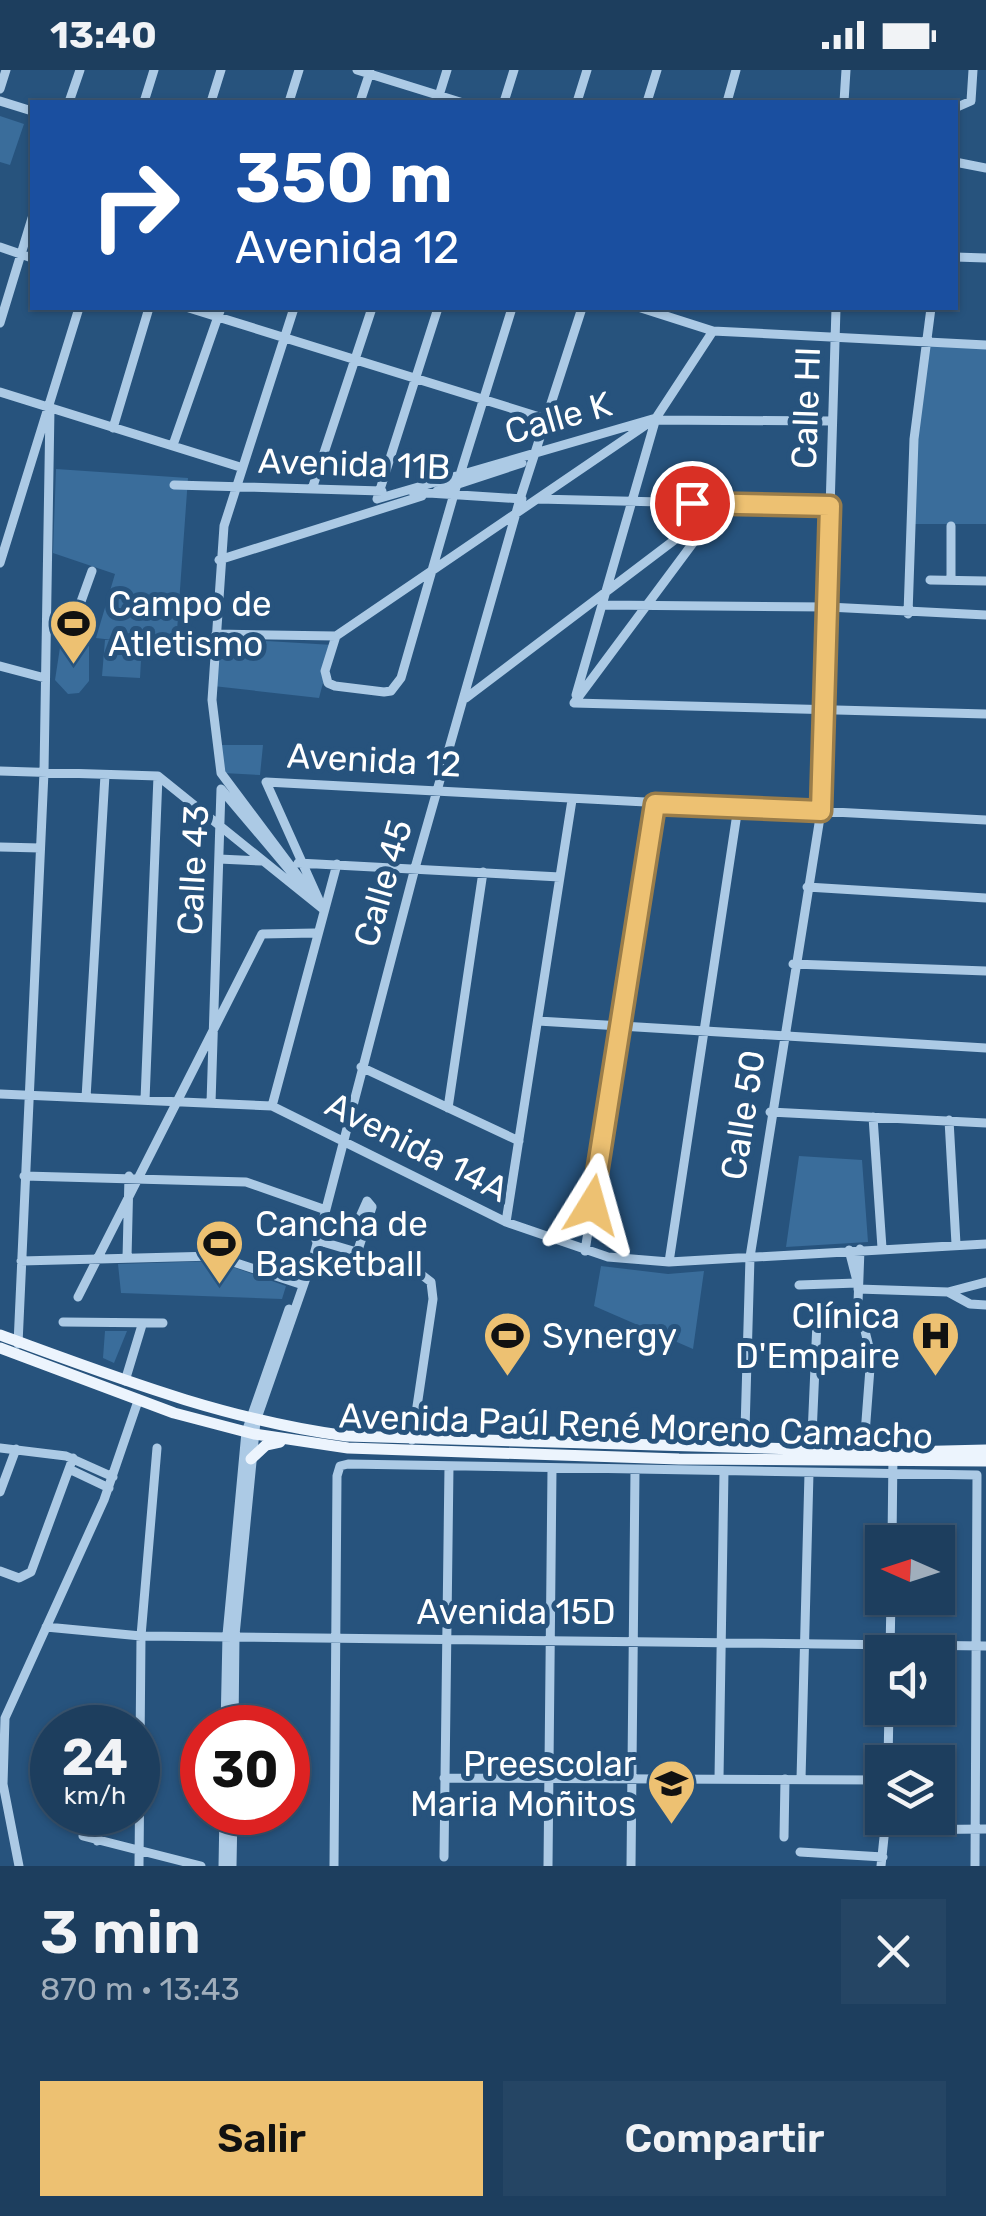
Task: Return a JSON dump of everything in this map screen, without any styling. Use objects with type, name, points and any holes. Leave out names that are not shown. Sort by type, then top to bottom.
[{"type":"main road","name":"Avenida Paúl René Moreno Camacho","points":[[0,1336],[16,1348],[138,1401],[251,1427],[412,1440],[893,1463],[986,1450]]},
{"type":"main road","name":"Avenida Paúl René Moreno Camacho","points":[[0,1348],[16,1348],[125,1381],[290,1441],[401,1453],[893,1463],[986,1461]]},
{"type":"main road","points":[[251,1458],[266,1444],[290,1441]]},
{"type":"street","points":[[0,89],[6,70]]},
{"type":"street","points":[[69,100],[80,70]]},
{"type":"street","points":[[145,100],[154,70]]},
{"type":"street","points":[[213,100],[222,70]]},
{"type":"street","points":[[290,100],[299,70]]},
{"type":"street","points":[[357,70],[438,99],[447,70]]},
{"type":"street","points":[[505,100],[514,70]]},
{"type":"street","points":[[577,100],[587,70]]},
{"type":"street","points":[[648,100],[657,70]]},
{"type":"street","points":[[728,100],[736,70]]},
{"type":"street","points":[[844,100],[846,70]]},
{"type":"street","points":[[958,107],[972,100],[973,70]]},
{"type":"street","points":[[361,100],[370,72]]},
{"type":"street","points":[[0,102],[30,110]]},
{"type":"street","points":[[958,163],[986,168]]},
{"type":"street","points":[[0,323],[30,225]]},
{"type":"street","points":[[0,247],[30,257]]},
{"type":"street","points":[[958,257],[986,258]]},
{"type":"street","points":[[0,563],[4,534],[50,408],[78,310]]},
{"type":"street","points":[[113,428],[148,310]]},
{"type":"street","name":"Calle 43","points":[[293,310],[240,467],[220,560],[212,700],[220,773],[323,909]]},
{"type":"street","points":[[312,489],[371,310]]},
{"type":"street","points":[[379,490],[437,310]]},
{"type":"street","points":[[216,634],[336,636],[325,671],[328,683],[384,692],[397,686],[511,310]]},
{"type":"street","name":"Calle 45","points":[[227,1705],[251,1427],[315,1242],[520,499],[581,310]]},
{"type":"street","points":[[647,310],[713,331],[836,341],[986,345]]},
{"type":"street","name":"Calle HI","points":[[821,811],[836,310]]},
{"type":"street","points":[[908,614],[914,439],[931,310]]},
{"type":"street","points":[[172,445],[219,312],[284,337],[546,420]]},
{"type":"street","points":[[574,703],[656,418],[713,331]]},
{"type":"street","name":"Avenida 11B","points":[[0,392],[240,467]]},
{"type":"street","points":[[16,1348],[44,772],[50,408]]},
{"type":"street","points":[[220,560],[656,418],[832,421]]},
{"type":"street","name":"Calle K","points":[[379,490],[377,499],[656,418]]},
{"type":"street","name":"Calle K","points":[[336,636],[656,418]]},
{"type":"street","name":"Avenida 11B","points":[[174,485],[830,506]]},
{"type":"street","points":[[463,700],[722,504]]},
{"type":"street","points":[[574,703],[722,504]]},
{"type":"street","points":[[950,580],[951,526]]},
{"type":"street","points":[[47,624],[74,621],[92,571]]},
{"type":"street","points":[[930,580],[986,581]]},
{"type":"street","points":[[602,605],[828,607],[986,616]]},
{"type":"street","points":[[0,666],[46,678]]},
{"type":"street","points":[[574,703],[986,714]]},
{"type":"street","points":[[0,771],[158,776],[323,909]]},
{"type":"street","points":[[86,1098],[105,775]]},
{"type":"street","points":[[145,1100],[158,776]]},
{"type":"street","name":"Avenida 12","points":[[323,909],[266,782],[986,820]]},
{"type":"street","name":"Calle 43","points":[[211,1103],[222,789],[323,909]]},
{"type":"street","points":[[506,1222],[572,800]]},
{"type":"street","points":[[584,1252],[655,804]]},
{"type":"street","points":[[669,1262],[738,808]]},
{"type":"street","name":"Calle 50","points":[[745,1430],[750,1257],[793,964],[821,811]]},
{"type":"street","points":[[0,847],[40,848]]},
{"type":"street","points":[[219,859],[560,877]]},
{"type":"street","points":[[272,1106],[315,933],[337,864]]},
{"type":"street","points":[[448,1108],[484,872]]},
{"type":"street","points":[[807,887],[986,898]]},
{"type":"street","points":[[78,1297],[262,934],[315,933]]},
{"type":"street","points":[[793,964],[986,971]]},
{"type":"street","points":[[538,1021],[986,1048]]},
{"type":"street","points":[[361,1067],[518,1141]]},
{"type":"street","name":"Avenida 14A","points":[[0,1094],[272,1106],[506,1222],[584,1252],[669,1262],[986,1244]]},
{"type":"street","points":[[770,1112],[986,1123]]},
{"type":"street","points":[[873,1117],[882,1248]]},
{"type":"street","points":[[949,1120],[956,1244]]},
{"type":"street","points":[[24,1176],[246,1182],[323,1209]]},
{"type":"street","points":[[126,1258],[129,1176]]},
{"type":"street","points":[[357,1253],[362,1234]]},
{"type":"street","points":[[315,1242],[421,1272],[433,1288],[412,1440]]},
{"type":"street","points":[[860,1249],[860,1318],[871,1354],[865,1434]]},
{"type":"street","points":[[848,1250],[858,1284]]},
{"type":"street","points":[[21,1261],[215,1256],[301,1284]]},
{"type":"street","points":[[798,1285],[858,1284],[948,1292],[986,1282]]},
{"type":"street","points":[[948,1292],[966,1302],[986,1305]]},
{"type":"street","points":[[812,1435],[818,1322],[860,1318]]},
{"type":"street","points":[[63,1322],[164,1323]]},
{"type":"street","points":[[125,1381],[142,1324]]},
{"type":"street","points":[[19,1866],[3,1784],[3,1717],[111,1482],[138,1401]]},
{"type":"street","name":"Calle 45","points":[[233,1705],[231,1635],[251,1427]]},
{"type":"street","points":[[0,1448],[73,1458],[111,1482]]},
{"type":"street","points":[[139,1866],[141,1636],[157,1448]]},
{"type":"street","points":[[0,1492],[16,1449]]},
{"type":"street","points":[[0,1571],[19,1578],[31,1572],[73,1458]]},
{"type":"street","points":[[892,1525],[893,1463]]},
{"type":"street","points":[[334,1866],[340,1466],[810,1472],[893,1463],[979,1477],[981,1829],[975,1866]]},
{"type":"street","points":[[444,1857],[450,1466]]},
{"type":"street","points":[[69,1469],[111,1482]]},
{"type":"street","points":[[548,1866],[552,1470]]},
{"type":"street","points":[[631,1866],[636,1470]]},
{"type":"street","points":[[718,1778],[724,1471]]},
{"type":"street","points":[[801,1779],[810,1472]]},
{"type":"street","name":"Avenida 15D","points":[[46,1627],[141,1636],[720,1642],[865,1648]]},
{"type":"street","name":"Avenida 15D","points":[[955,1647],[981,1646]]},
{"type":"street","points":[[444,1778],[865,1780]]},
{"type":"street","points":[[784,1837],[785,1779]]},
{"type":"street","points":[[955,1829],[981,1829]]},
{"type":"street","points":[[96,1842],[97,1835]]},
{"type":"street","points":[[224,1835],[224,1866]]},
{"type":"street","points":[[232,1866],[233,1835]]},
{"type":"street","points":[[800,1852],[882,1862],[885,1835]]},
{"type":"street","points":[[82,1836],[201,1866]]},
{"type":"shaded area","points":[[0,116],[24,124],[10,165],[0,162]]},
{"type":"shaded area","points":[[928,345],[986,347],[986,524],[913,524],[916,439]]},
{"type":"shaded area","points":[[56,469],[188,478],[176,645],[142,642],[140,678],[102,676],[105,640],[113,640],[96,638],[115,574],[53,553]]},
{"type":"shaded area","name":"Campo de Atletismo","points":[[74,638],[89,646],[89,681],[79,693],[68,694],[55,680],[61,641]]},
{"type":"shaded area","points":[[216,638],[333,645],[319,698],[213,686]]},
{"type":"shaded area","points":[[220,745],[263,745],[260,775],[223,773]]},
{"type":"shaded area","points":[[799,1156],[862,1160],[868,1242],[786,1247]]},
{"type":"shaded area","points":[[216,1261],[286,1286],[282,1299],[121,1293],[118,1264]]},
{"type":"shaded area","points":[[601,1266],[668,1274],[704,1271],[693,1349],[594,1306]]},
{"type":"shaded area","points":[[105,1331],[127,1331],[114,1363],[103,1358]]},
{"type":"place","name":"Campo de Atletismo","points":[[73,666]]},
{"type":"place","name":"Cancha de Basketball","points":[[220,1286]]},
{"type":"place","name":"Synergy","points":[[507,1378]]},
{"type":"place","name":"Clínica D'Empaire","points":[[935,1378]]},
{"type":"place","name":"Preescolar Maria Moñitos","points":[[671,1826]]},
{"type":"route","points":[[592,1205],[655,804],[821,811],[830,506],[692,503]]}]
